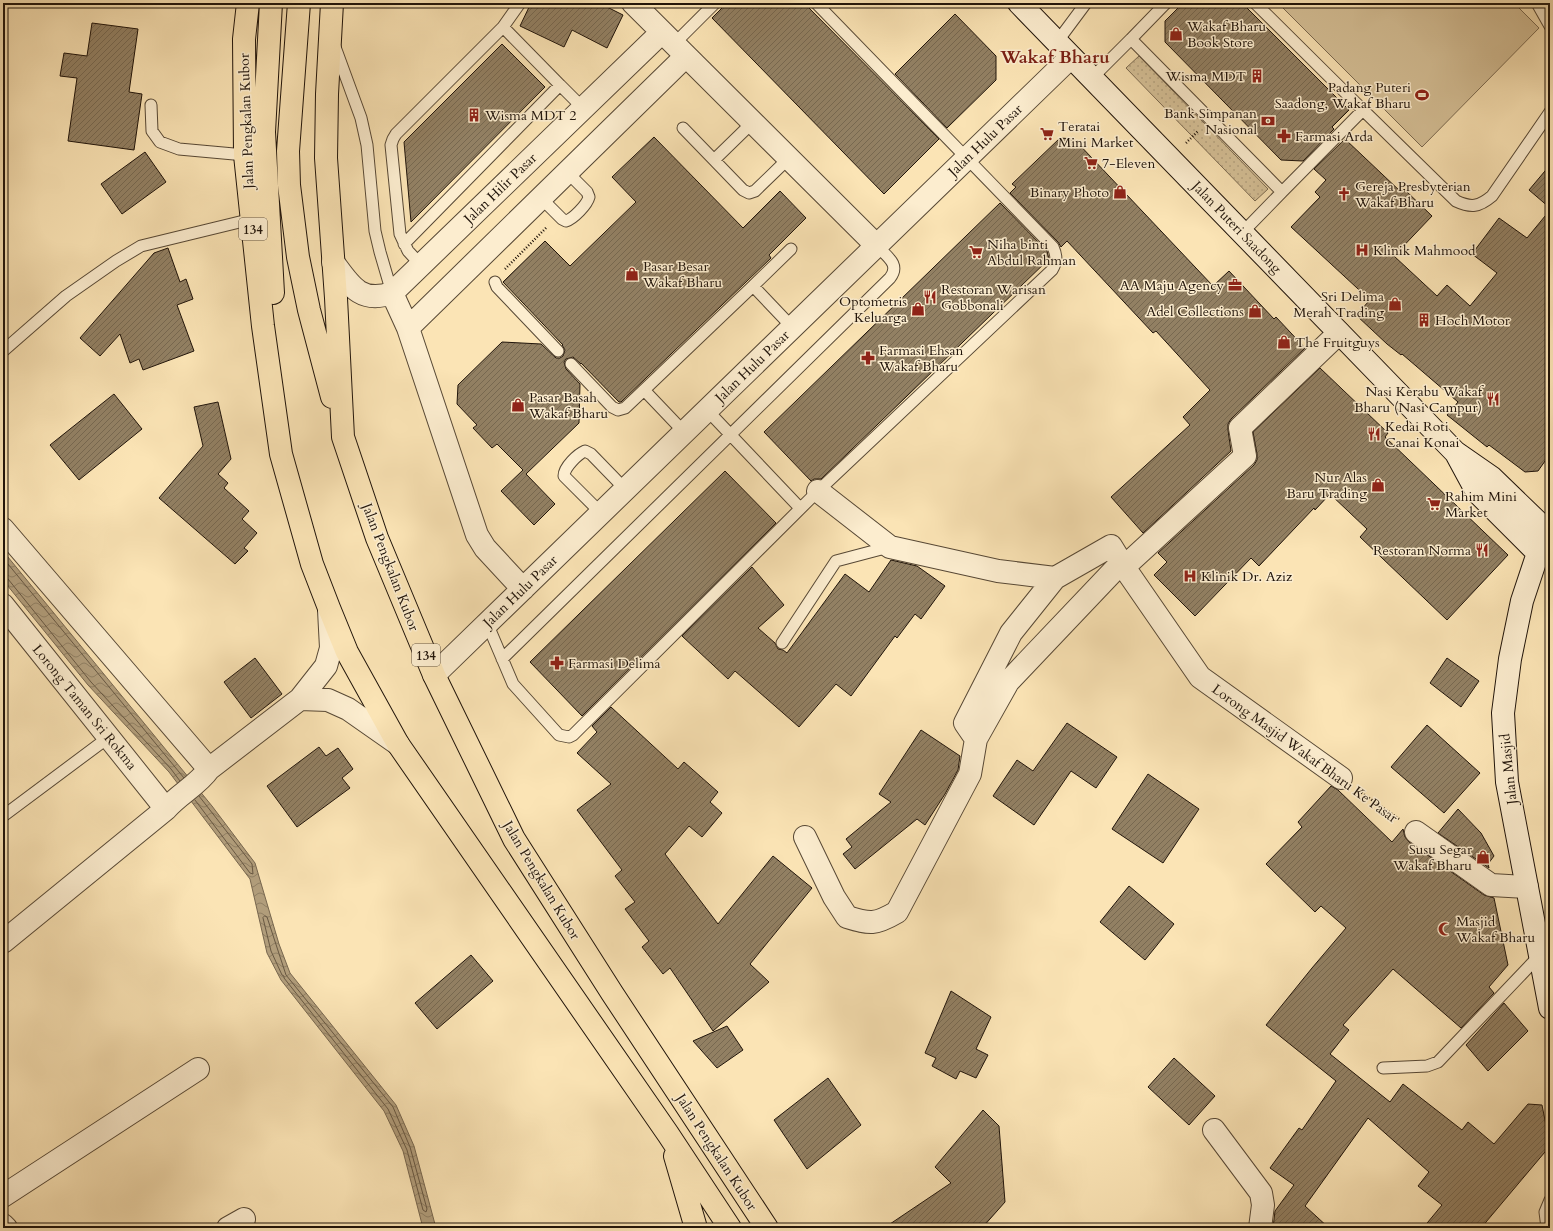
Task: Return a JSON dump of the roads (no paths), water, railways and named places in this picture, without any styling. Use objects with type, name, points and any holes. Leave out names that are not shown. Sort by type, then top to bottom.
[{"type":"main road","points":[[237,3],[244,39]]},
{"type":"main road","name":"Jalan Pengkalan Kubor","points":[[248,3],[244,39],[245,155],[262,326],[281,454],[312,564],[328,608],[347,652],[398,744],[668,1134],[730,1228]]},
{"type":"main road","name":"Jalan Pengkalan Kubor","points":[[271,3],[264,132],[281,454]]},
{"type":"main road","name":"Jalan Pengkalan Kubor","points":[[299,3],[288,151],[292,219],[309,310],[343,436],[377,538],[434,675],[514,839],[612,993],[767,1228]]},
{"type":"main road","name":"Jalan Pengkalan Kubor","points":[[332,3],[327,94],[326,158],[336,298],[343,436]]},
{"type":"main road","points":[[668,1134],[696,1228]]},
{"type":"street","points":[[632,3],[876,245]]},
{"type":"street","name":"Jalan Puteri Saadong","points":[[1019,3],[1455,452],[1491,477],[1549,531]]},
{"type":"street","points":[[408,328],[567,172],[674,44]]},
{"type":"street","name":"Jalan Hilir Pasar","points":[[333,262],[352,288],[361,294],[372,297],[383,296],[392,292],[583,108],[674,44]]},
{"type":"street","name":"Jalan Hulu Pasar","points":[[434,675],[966,158],[1064,49]]},
{"type":"street","points":[[392,292],[408,328],[477,534],[485,548],[523,589]]},
{"type":"street","points":[[805,837],[834,897],[847,917],[867,923],[882,921],[897,912],[970,774],[976,739],[1008,682],[1122,565],[1245,456],[1240,428],[1339,333]]},
{"type":"street","name":"Jalan Puteri Saadong","points":[[1455,452],[1477,492],[1538,553]]},
{"type":"street","points":[[818,491],[890,547],[998,571],[1055,578]]},
{"type":"street","points":[[3,529],[206,772]]},
{"type":"street","name":"Jalan Masjid","points":[[1549,531],[1538,553],[1522,601],[1510,659],[1504,713],[1507,782],[1550,1008]]},
{"type":"street","name":"Lorong Masjid Wakaf Bharu Ke Pasar","points":[[1055,578],[1111,546],[1122,565],[1200,677],[1341,778]]},
{"type":"street","points":[[976,739],[965,723],[1011,633],[1055,578]]},
{"type":"street","name":"Lorong Taman Sri Rokma","points":[[3,605],[109,737],[171,803]]},
{"type":"street","points":[[3,942],[171,803],[206,772],[300,699],[326,666],[331,648],[328,608]]},
{"type":"street","points":[[300,699],[328,700],[348,709],[398,744]]},
{"type":"street","points":[[1416,832],[1491,885],[1527,887]]},
{"type":"street","points":[[3,1196],[198,1069]]},
{"type":"street","points":[[1214,1130],[1261,1193],[1263,1205],[1260,1228]]},
{"type":"street","points":[[3,1225],[6,1228]]},
{"type":"lane","points":[[421,265],[408,251],[400,234],[391,145],[394,136],[503,27],[520,3]]},
{"type":"lane","points":[[674,44],[715,3]]},
{"type":"lane","points":[[487,623],[513,684],[555,732],[564,737],[573,735],[800,508],[1052,270],[1055,265],[1056,253],[1053,247],[816,3]]},
{"type":"lane","points":[[1064,49],[1086,3]]},
{"type":"lane","points":[[1092,78],[1166,3]]},
{"type":"lane","points":[[1255,3],[1456,201],[1464,205],[1474,206],[1484,203],[1492,196],[1550,112]]},
{"type":"lane","points":[[1537,3],[1550,26]]},
{"type":"lane","points":[[503,27],[583,108]]},
{"type":"lane","points":[[330,31],[361,118],[367,145],[375,231],[392,292]]},
{"type":"lane","points":[[1131,39],[1282,192]]},
{"type":"lane","points":[[404,244],[560,85]]},
{"type":"lane","points":[[151,105],[152,131],[160,142],[179,149],[245,155]]},
{"type":"lane","points":[[1242,233],[1363,110]]},
{"type":"lane","points":[[714,160],[753,122]]},
{"type":"lane","points":[[683,128],[743,190],[752,193],[789,158]]},
{"type":"lane","points":[[540,198],[564,221],[570,220],[589,200],[587,192],[567,172]]},
{"type":"lane","points":[[3,351],[66,296],[116,261],[141,246],[252,219]]},
{"type":"lane","points":[[502,659],[890,278],[895,269],[894,264],[876,245]]},
{"type":"lane","points":[[571,364],[612,407],[618,410],[625,408],[791,249]]},
{"type":"lane","points":[[495,282],[496,287],[558,351]]},
{"type":"lane","points":[[753,286],[792,327]]},
{"type":"lane","points":[[644,390],[684,432]]},
{"type":"lane","points":[[707,410],[800,508]]},
{"type":"lane","points":[[601,513],[564,476],[566,468],[581,454],[586,452],[590,454],[625,489]]},
{"type":"lane","points":[[782,643],[836,561],[890,547]]},
{"type":"lane","points":[[3,816],[109,737]]},
{"type":"lane","points":[[1383,1068],[1427,1066],[1438,1062],[1540,955]]},
{"type":"lane","points":[[1547,1228],[1545,1212],[1550,1200]]},
{"type":"water","points":[[3,551],[212,806],[255,863],[279,944],[290,973],[396,1105],[414,1146],[436,1228],[423,1228],[403,1151],[384,1111],[281,980],[267,953],[250,879],[169,772],[88,685],[3,580]]},
{"type":"place","name":"Wakaf Bharu Book Store","points":[[1176,34]]},
{"type":"place","name":"Wisma MDT","points":[[1257,76]]},
{"type":"place","name":"Padang Puteri Saadong, Wakaf Bharu","points":[[1422,95]]},
{"type":"place","name":"Wisma MDT 2","points":[[474,115]]},
{"type":"place","name":"Bank Simpanan Nasional","points":[[1268,121]]},
{"type":"place","name":"Teratai Mini Market","points":[[1047,134]]},
{"type":"place","name":"Farmasi Arda","points":[[1284,136]]},
{"type":"place","name":"7-Eleven","points":[[1091,163]]},
{"type":"place","name":"Binary Photo","points":[[1120,192]]},
{"type":"place","name":"Gereja Presbyterian Wakaf Bharu","points":[[1344,194]]},
{"type":"place","name":"Klinik Mahmood","points":[[1362,250]]},
{"type":"place","name":"Niha binti Abdul Rahman","points":[[976,252]]},
{"type":"place","name":"Pasar Besar Wakaf Bharu","points":[[632,274]]},
{"type":"place","name":"AA Maju Agency","points":[[1235,285]]},
{"type":"place","name":"Restoran Warisan Gobbonali","points":[[930,297]]},
{"type":"place","name":"Sri Delima Merah Trading","points":[[1395,304]]},
{"type":"place","name":"Optometris Keluarga","points":[[918,309]]},
{"type":"place","name":"Adel Collections","points":[[1255,311]]},
{"type":"place","name":"Hoch Motor","points":[[1424,320]]},
{"type":"place","name":"The Fruitguys","points":[[1284,342]]},
{"type":"place","name":"Farmasi Ehsan Wakaf Bharu","points":[[868,358]]},
{"type":"place","name":"Nasi Kerabu Wakaf Bharu (Nasi Campur)","points":[[1493,399]]},
{"type":"place","name":"Pasar Basah Wakaf Bharu","points":[[518,405]]},
{"type":"place","name":"Kedai Roti Canai Konai","points":[[1374,434]]},
{"type":"place","name":"Nur Alas Baru Trading","points":[[1378,485]]},
{"type":"place","name":"Rahim Mini Market","points":[[1434,504]]},
{"type":"place","name":"Restoran Norma","points":[[1482,550]]},
{"type":"place","name":"Klinik Dr. Aziz","points":[[1190,576]]},
{"type":"place","name":"Farmasi Delima","points":[[557,663]]},
{"type":"place","name":"Susu Segar Wakaf Bharu","points":[[1483,857]]},
{"type":"place","name":"Masjid Wakaf Bharu","points":[[1445,929]]},
{"type":"district","name":"Wakaf Bharu","points":[[1055,57]]}]
